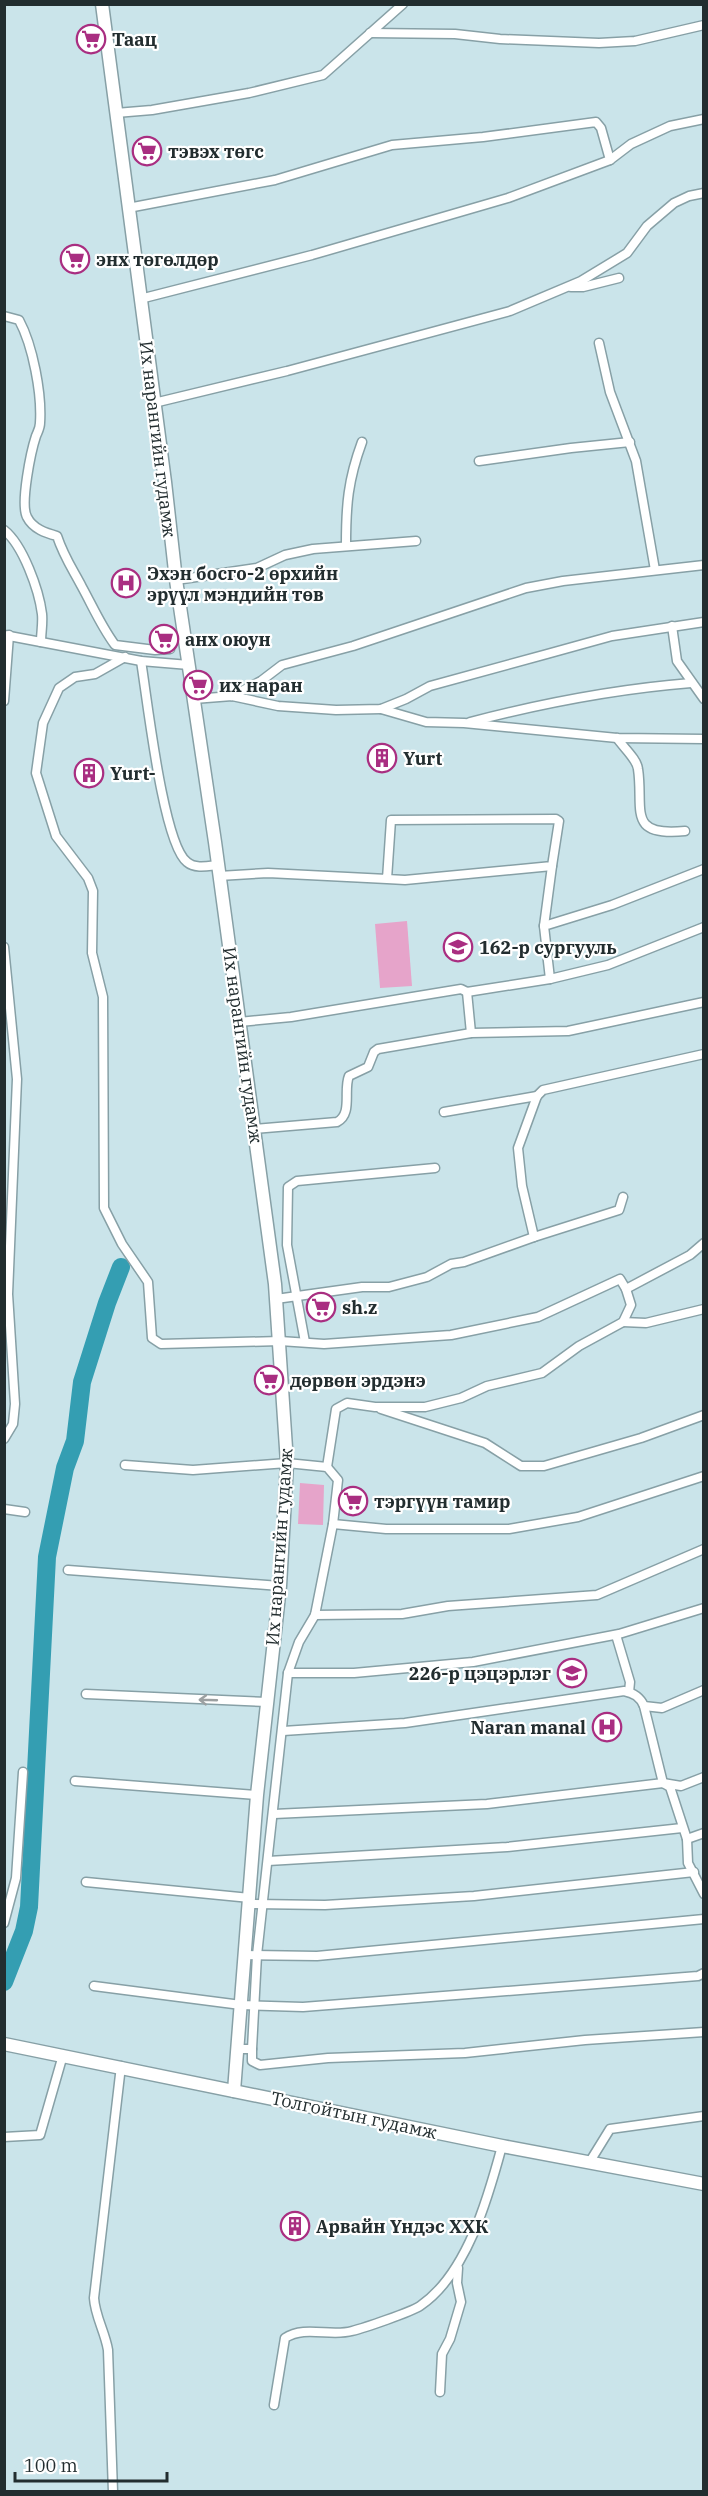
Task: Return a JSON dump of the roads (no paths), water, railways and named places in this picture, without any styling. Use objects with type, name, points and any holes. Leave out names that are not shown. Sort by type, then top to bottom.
[{"type":"main road","name":"Их нарангийн гудамж","points":[[102,4],[176,580],[240,1023],[270,1247],[280,1341],[287,1464],[280,1586],[257,1795],[249,1901],[251,1955],[241,2005],[234,2091]]},
{"type":"main road","name":"Толгойтын гудамж","points":[[5,2044],[502,2146],[704,2184]]},
{"type":"street","points":[[116,113],[152,110],[249,93],[323,75],[403,4]]},
{"type":"street","points":[[370,33],[455,34],[500,39],[599,43],[635,41],[704,25]]},
{"type":"street","points":[[140,299],[312,255],[508,198],[610,160],[631,144],[670,126],[704,119]]},
{"type":"street","points":[[128,208],[275,180],[392,145],[483,137],[596,122],[601,128],[610,160]]},
{"type":"street","points":[[154,403],[287,371],[510,311],[567,287],[627,253],[647,226],[674,203],[689,196],[704,194]]},
{"type":"street","points":[[567,287],[583,287],[619,278]]},
{"type":"street","points":[[4,316],[19,320],[25,331],[40,404],[40,426],[24,505],[27,518],[41,531],[57,536],[65,559],[99,623],[115,645],[156,650],[170,649]]},
{"type":"street","points":[[599,343],[610,392],[636,461],[655,570]]},
{"type":"street","points":[[345,545],[351,473],[362,442]]},
{"type":"street","points":[[479,462],[570,447],[630,442]]},
{"type":"street","points":[[4,530],[20,548],[31,578],[42,614],[41,642]]},
{"type":"street","points":[[176,580],[257,568],[285,555],[345,545],[416,541]]},
{"type":"street","points":[[232,696],[261,681],[282,665],[353,646],[526,588],[563,581],[704,565]]},
{"type":"street","points":[[381,709],[430,686],[612,636],[704,622]]},
{"type":"street","points":[[672,626],[677,661],[704,699]]},
{"type":"street","points":[[4,701],[7,635],[141,661],[189,665]]},
{"type":"street","points":[[125,657],[95,674],[75,677],[59,688],[43,723],[36,773],[56,836],[88,878],[93,891],[92,953],[103,997],[104,1208],[122,1244],[148,1282],[152,1338],[161,1344],[280,1341],[324,1344],[451,1335],[538,1317],[620,1280],[626,1289],[631,1305],[623,1322]]},
{"type":"street","points":[[141,661],[165,816],[181,856],[188,864],[219,871],[405,880],[552,866]]},
{"type":"street","points":[[464,723],[628,688],[691,683]]},
{"type":"street","points":[[194,699],[232,696],[278,706],[336,710],[381,709],[426,722],[464,723],[617,738],[704,739]]},
{"type":"street","points":[[617,738],[638,767],[638,804],[642,821],[653,831],[664,833],[685,831]]},
{"type":"street","points":[[387,879],[391,820],[556,819],[560,823],[544,926],[550,979]]},
{"type":"street","points":[[544,926],[612,905],[704,869]]},
{"type":"street","points":[[240,1023],[291,1017],[460,989],[467,992],[550,979],[608,965],[704,927]]},
{"type":"street","points":[[4,947],[8,1019],[17,1079],[8,1294],[15,1404],[13,1424],[4,1439]]},
{"type":"street","points":[[467,992],[471,1033]]},
{"type":"street","points":[[254,1129],[337,1122],[345,1114],[349,1076],[368,1067],[374,1052],[378,1049],[471,1033],[568,1031],[704,1002]]},
{"type":"street","points":[[534,1237],[522,1186],[518,1148],[537,1096],[543,1090],[704,1054]]},
{"type":"street","points":[[444,1112],[537,1096]]},
{"type":"street","points":[[305,1342],[287,1245],[288,1187],[297,1181],[435,1168]]},
{"type":"street","points":[[276,1299],[362,1287],[389,1287],[427,1277],[451,1264],[464,1262],[619,1210],[622,1197]]},
{"type":"street","points":[[626,1289],[690,1255],[704,1243]]},
{"type":"street","points":[[270,1247],[287,1245]]},
{"type":"street","points":[[690,1255],[704,1254]]},
{"type":"street","points":[[327,1467],[336,1409],[347,1403],[375,1407],[425,1407],[461,1398],[487,1386],[542,1373],[579,1346],[623,1322],[646,1323],[704,1309]]},
{"type":"street","points":[[375,1407],[427,1426],[485,1443],[521,1466],[531,1467],[544,1466],[641,1438],[704,1415]]},
{"type":"street","points":[[125,1465],[193,1470],[287,1464],[327,1467],[338,1480],[333,1524],[315,1615],[299,1642],[288,1673],[263,1904],[251,1955],[255,2006],[252,2061],[260,2065],[328,2058],[465,2053],[585,2040],[704,2032]]},
{"type":"street","points":[[333,1524],[386,1529],[509,1529],[578,1517],[704,1476]]},
{"type":"street","points":[[4,1509],[25,1512]]},
{"type":"street","points":[[315,1615],[402,1614],[448,1606],[597,1595],[704,1549]]},
{"type":"street","points":[[68,1570],[280,1586]]},
{"type":"street","points":[[288,1673],[354,1672],[473,1662],[616,1635],[704,1608]]},
{"type":"street","points":[[616,1635],[630,1682],[629,1692]]},
{"type":"street","points":[[644,1706],[662,1708],[704,1690]]},
{"type":"street","points":[[283,1731],[405,1723],[533,1703],[629,1692],[641,1700],[644,1706],[663,1783]]},
{"type":"street","points":[[86,1694],[267,1702]]},
{"type":"street","points":[[4,1923],[16,1878],[23,1772]]},
{"type":"street","points":[[274,1814],[487,1804],[663,1783],[681,1786],[704,1777]]},
{"type":"street","points":[[75,1781],[257,1795]]},
{"type":"street","points":[[663,1783],[670,1786],[687,1839],[688,1863],[704,1894]]},
{"type":"street","points":[[268,1861],[507,1847],[682,1828]]},
{"type":"street","points":[[687,1839],[704,1833]]},
{"type":"street","points":[[86,1882],[263,1904],[325,1905],[474,1896],[694,1872]]},
{"type":"street","points":[[251,1955],[317,1956],[704,1919]]},
{"type":"street","points":[[94,1986],[241,2005],[303,2007],[698,1976],[704,1973]]},
{"type":"street","points":[[238,2049],[252,2049]]},
{"type":"street","points":[[4,2137],[40,2135],[44,2130],[63,2055]]},
{"type":"street","points":[[113,2492],[108,2350],[94,2298],[121,2066]]},
{"type":"street","points":[[589,2163],[610,2129],[704,2116]]},
{"type":"street","points":[[274,2405],[285,2338],[292,2333],[351,2332],[418,2307],[454,2273],[493,2179],[502,2146]]},
{"type":"street","points":[[440,2392],[442,2354],[450,2338],[460,2302],[457,2283],[459,2262]]},
{"type":"waterway","points":[[4,1982],[24,1931],[29,1907],[47,1557],[65,1468],[75,1441],[82,1382],[121,1267]]},
{"type":"place","name":"Таац","points":[[91,39]]},
{"type":"place","name":"тэвэх төгс","points":[[147,151]]},
{"type":"place","name":"энх төгөлдөр","points":[[75,259]]},
{"type":"place","name":"Эхэн босго-2 өрхийн эрүүл мэндийн төв","points":[[126,583]]},
{"type":"place","name":"анх оюун","points":[[164,639]]},
{"type":"place","name":"их наран","points":[[198,685]]},
{"type":"place","name":"Yurt","points":[[382,758]]},
{"type":"place","name":"Yurt-","points":[[89,773]]},
{"type":"place","name":"162-р сургууль","points":[[458,947]]},
{"type":"place","name":"sh.z","points":[[321,1307]]},
{"type":"place","name":"дөрвөн эрдэнэ","points":[[269,1380]]},
{"type":"place","name":"тэргүүн тамир","points":[[353,1501]]},
{"type":"place","name":"226-р цэцэрлэг","points":[[572,1673]]},
{"type":"place","name":"Naran manal","points":[[607,1727]]},
{"type":"place","name":"Арвайн Үндэс ХХК","points":[[295,2226]]}]
